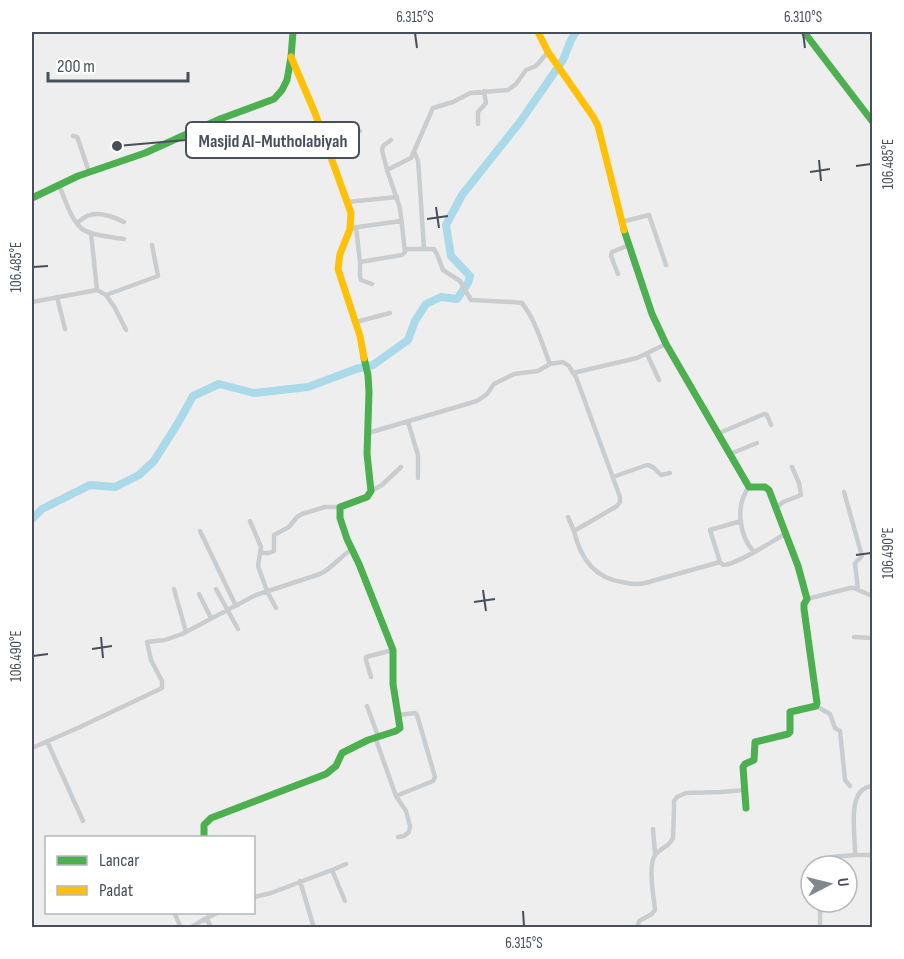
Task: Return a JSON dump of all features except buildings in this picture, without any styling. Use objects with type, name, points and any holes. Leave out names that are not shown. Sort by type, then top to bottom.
[{"type":"street","points":[[32,198],[89,172],[145,153],[241,110],[274,99],[286,85],[293,32]]},
{"type":"street","points":[[538,32],[548,52],[598,126],[621,222],[649,307],[666,344],[749,487]]},
{"type":"street","points":[[804,32],[873,121]]},
{"type":"street","points":[[387,170],[409,160],[433,108],[453,102],[466,94],[504,91],[511,88],[526,70],[536,66],[548,52]]},
{"type":"street","points":[[291,57],[351,213],[360,262],[360,277],[372,284]]},
{"type":"street","points":[[478,124],[478,112],[486,103],[483,91]]},
{"type":"street","points":[[327,146],[340,137],[360,131]]},
{"type":"street","points":[[73,136],[78,139],[89,172]]},
{"type":"street","points":[[360,262],[404,254],[397,197],[382,150],[383,146],[391,140]]},
{"type":"street","points":[[414,152],[418,161],[424,249]]},
{"type":"street","points":[[59,185],[73,217],[82,229],[91,233],[124,239]]},
{"type":"street","points":[[347,202],[397,197]]},
{"type":"street","points":[[77,223],[90,214],[117,218],[124,222]]},
{"type":"street","points":[[621,222],[650,215],[666,265]]},
{"type":"street","points":[[354,228],[401,220]]},
{"type":"street","points":[[354,228],[339,261],[338,269],[366,361],[369,392],[367,454],[371,491]]},
{"type":"street","points":[[91,233],[97,290]]},
{"type":"street","points":[[106,295],[158,276],[152,245]]},
{"type":"street","points":[[618,274],[611,256],[612,252],[629,245]]},
{"type":"street","points":[[405,249],[434,249],[443,270],[454,276],[471,300],[522,303],[536,327],[550,364]]},
{"type":"street","points":[[32,302],[97,290],[106,295],[126,330]]},
{"type":"street","points":[[57,297],[65,328]]},
{"type":"street","points":[[356,322],[390,313]]},
{"type":"street","points":[[573,373],[621,363],[666,344]]},
{"type":"street","points":[[646,354],[659,380]]},
{"type":"street","points":[[368,433],[477,401],[487,394],[494,384],[508,375],[538,371],[550,364],[563,362],[569,366],[576,377],[620,497],[620,502],[609,511],[574,531]]},
{"type":"street","points":[[717,434],[764,414],[767,415],[771,425]]},
{"type":"street","points":[[408,422],[418,455],[418,478]]},
{"type":"street","points":[[730,454],[757,443]]},
{"type":"street","points":[[613,477],[647,465],[661,475],[670,473]]},
{"type":"street","points":[[261,553],[274,551],[274,535],[289,527],[297,517],[325,507],[340,507],[367,497],[371,491],[385,483],[401,467]]},
{"type":"street","points":[[776,508],[783,502],[801,495],[792,467]]},
{"type":"street","points":[[754,552],[749,547],[741,521],[741,504],[744,492],[749,487],[765,487],[776,508],[798,566],[807,599],[804,609],[818,699],[816,706]]},
{"type":"street","points":[[844,492],[862,556],[855,563],[858,590]]},
{"type":"street","points":[[204,836],[204,825],[211,818],[331,772],[342,753],[400,728],[393,684],[393,650],[340,518],[340,507]]},
{"type":"street","points":[[568,517],[586,560],[598,574],[610,580],[641,584],[720,562]]},
{"type":"street","points":[[250,521],[260,543],[261,553],[258,566],[276,608]]},
{"type":"street","points":[[741,521],[710,530],[723,565],[754,552],[785,534]]},
{"type":"street","points":[[200,531],[236,606]]},
{"type":"street","points":[[32,748],[162,688],[162,681],[151,660],[147,642],[165,640],[186,632],[249,598],[320,574],[352,549]]},
{"type":"street","points":[[807,599],[850,588],[873,596]]},
{"type":"street","points":[[174,589],[186,632]]},
{"type":"street","points":[[216,589],[237,629]]},
{"type":"street","points":[[199,594],[211,618]]},
{"type":"street","points":[[854,637],[873,638]]},
{"type":"street","points":[[371,677],[366,657],[393,650]]},
{"type":"street","points":[[367,706],[396,796],[404,807],[410,826],[409,832],[398,837]]},
{"type":"street","points":[[746,808],[743,767],[754,760],[755,742],[788,734],[790,732],[790,712],[816,706],[830,714],[835,728],[840,731],[845,780],[850,786]]},
{"type":"street","points":[[396,796],[433,781],[435,777],[417,715],[415,713],[399,715]]},
{"type":"street","points":[[47,741],[83,821]]},
{"type":"street","points":[[855,854],[855,802],[864,788],[873,786]]},
{"type":"street","points":[[655,854],[671,843],[673,838],[674,801],[677,797],[686,793],[745,789]]},
{"type":"street","points":[[637,927],[639,921],[655,910],[652,890],[652,862],[655,854],[653,829]]},
{"type":"street","points":[[255,897],[271,893],[346,864]]},
{"type":"street","points":[[332,870],[345,900]]},
{"type":"street","points":[[300,881],[314,927]]},
{"type":"street","points":[[190,927],[215,914]]},
{"type":"street","points":[[203,920],[208,921],[211,927]]},
{"type":"waterway","points":[[32,519],[42,509],[90,485],[115,487],[139,475],[154,461],[193,396],[219,384],[254,393],[308,387],[373,365],[408,340],[415,321],[426,304],[441,297],[457,299],[470,276],[451,256],[446,225],[462,195],[520,122],[563,60],[576,32]]},
{"type":"traffic: fast","points":[[32,198],[78,176],[145,153],[220,119],[274,99],[287,80],[293,32]]},
{"type":"traffic: fast","points":[[804,32],[872,121]]},
{"type":"traffic: fast","points":[[624,230],[652,314],[666,344],[749,487],[765,487],[769,490],[798,566],[807,599],[804,609],[817,703],[816,706],[790,712],[790,732],[788,734],[755,742],[754,760],[743,767],[746,808]]},
{"type":"traffic: fast","points":[[204,836],[204,825],[211,818],[326,774],[336,766],[342,753],[400,728],[393,684],[393,650],[340,518],[340,507],[367,497],[371,491],[367,454],[369,392],[364,358]]},
{"type":"traffic: slow","points":[[538,32],[548,52],[598,126],[624,230]]},
{"type":"traffic: slow","points":[[291,57],[315,113],[351,213],[350,229],[340,254],[338,269],[360,336],[364,358]]},
{"type":"place","name":"Masjid Al-Mutholabiyah","points":[[117,146]]}]
